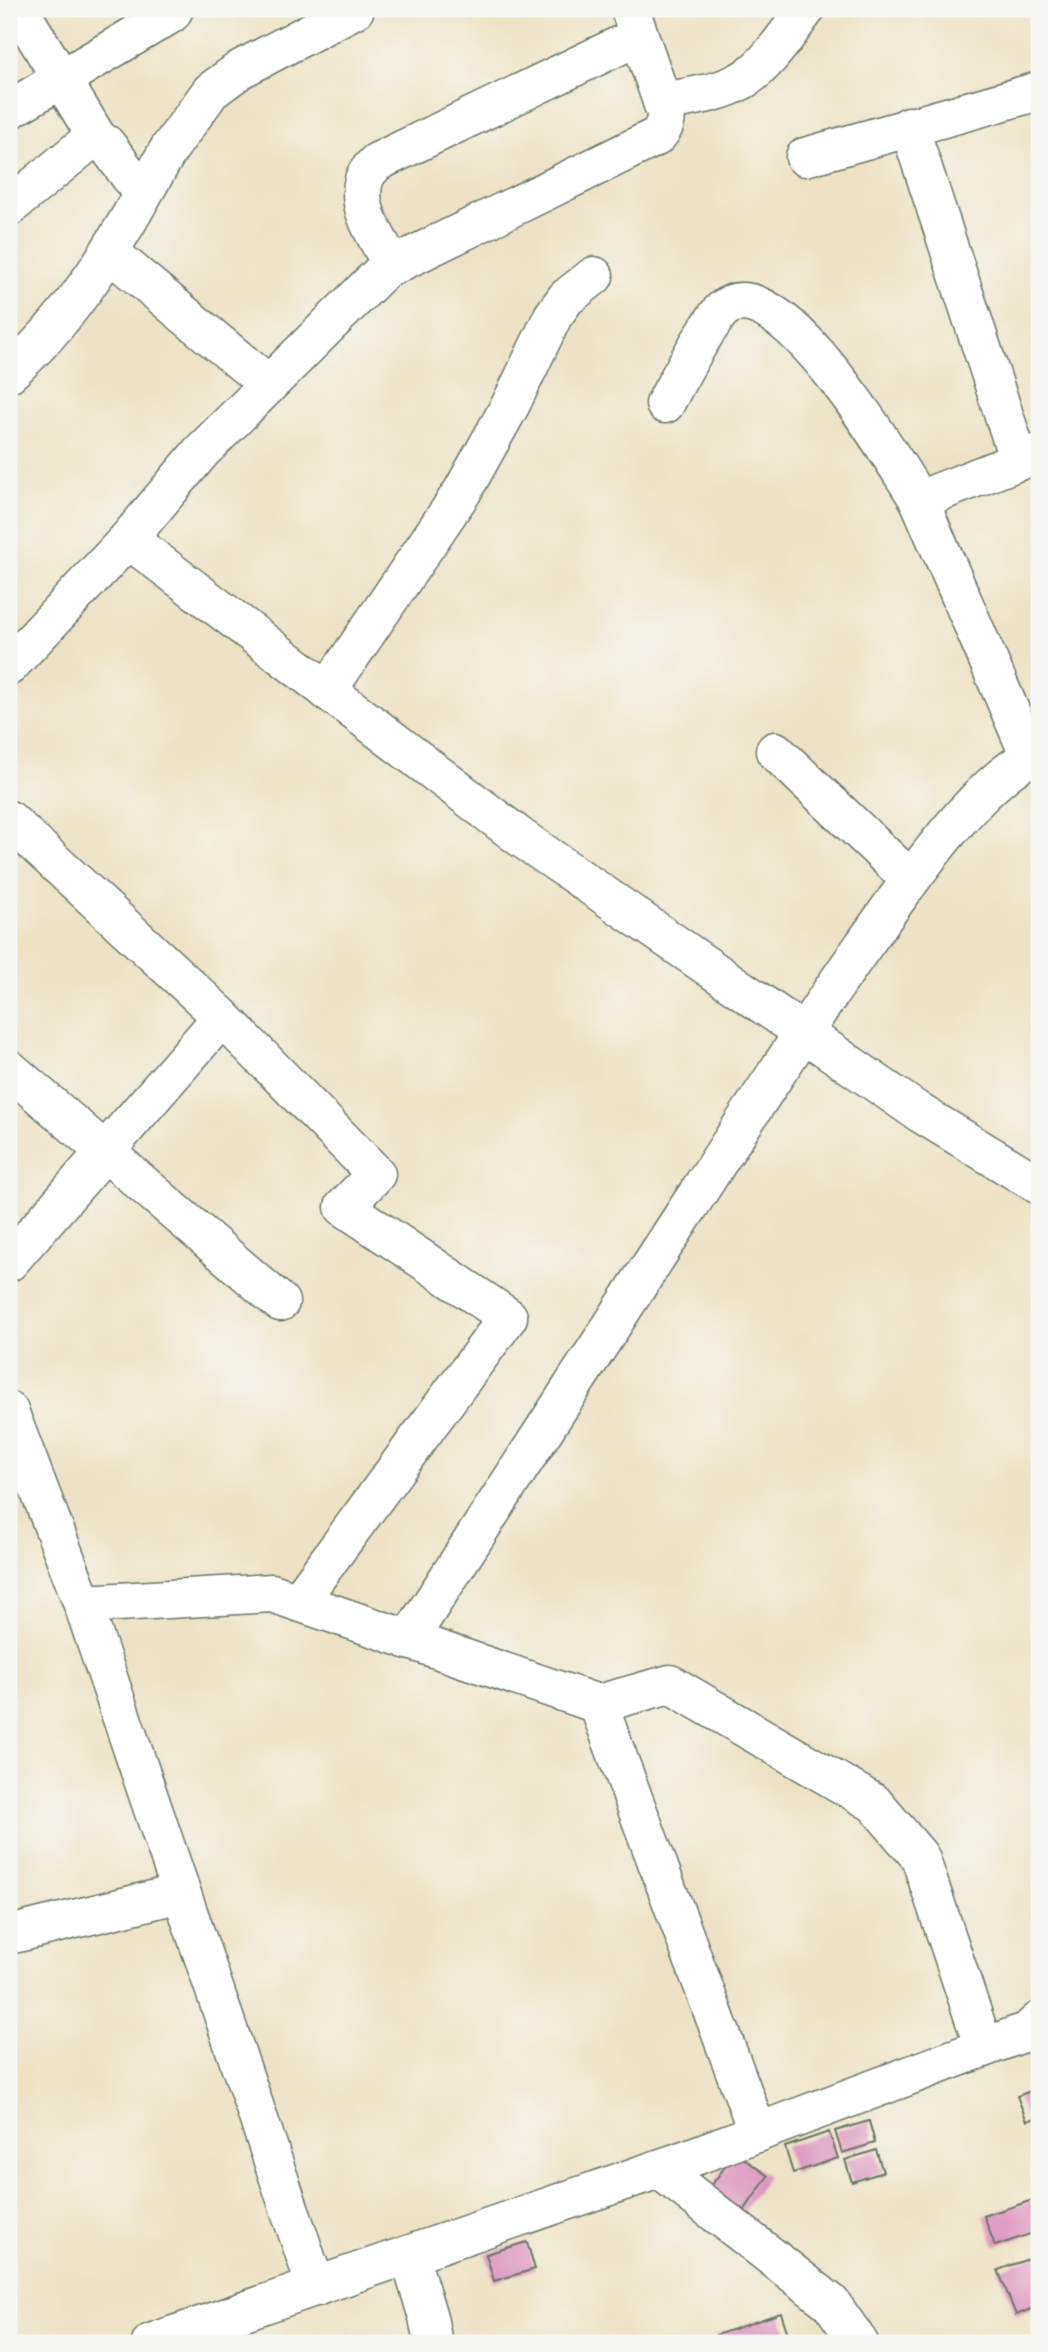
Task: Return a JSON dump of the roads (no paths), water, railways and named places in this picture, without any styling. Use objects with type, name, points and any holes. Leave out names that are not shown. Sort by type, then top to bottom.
[{"type":"street","points":[[19,9],[99,141]]},
{"type":"street","points":[[9,110],[171,14],[174,9]]},
{"type":"street","points":[[9,373],[81,295],[110,253],[169,149],[211,91],[241,69],[355,9]]},
{"type":"street","points":[[662,102],[717,91],[739,83],[753,74],[806,9]]},
{"type":"street","points":[[9,666],[128,539],[201,452],[370,281],[392,265],[656,136],[666,122],[662,102],[634,22],[377,162],[364,177],[363,207],[392,265]]},
{"type":"street","points":[[805,157],[1039,91]]},
{"type":"street","points":[[909,126],[1029,457],[919,500]]},
{"type":"street","points":[[9,206],[88,142],[99,141],[106,144],[143,194]]},
{"type":"street","points":[[110,253],[268,384]]},
{"type":"street","points":[[327,691],[461,492],[511,404],[553,316],[566,299],[594,276]]},
{"type":"street","points":[[408,1640],[803,1032],[911,879],[971,807],[996,782],[1035,756],[919,500],[824,360],[804,339],[775,315],[752,303],[739,301],[723,309],[693,353],[665,404]]},
{"type":"street","points":[[128,539],[520,838],[920,1113],[1039,1185]]},
{"type":"street","points":[[775,751],[911,879]]},
{"type":"street","points":[[9,820],[222,1017],[376,1174],[344,1207],[508,1317],[298,1602]]},
{"type":"street","points":[[9,1262],[222,1017]]},
{"type":"street","points":[[9,1069],[280,1302]]},
{"type":"street","points":[[9,1411],[83,1604],[316,2287]]},
{"type":"street","points":[[83,1604],[272,1593],[598,1704],[670,1684],[874,1803],[920,1857],[984,2048]]},
{"type":"street","points":[[598,1704],[758,2133]]},
{"type":"street","points":[[9,1935],[181,1893]]},
{"type":"street","points":[[151,2343],[659,2169],[1028,2031],[1039,2021]]},
{"type":"street","points":[[659,2169],[831,2304],[859,2343]]},
{"type":"street","points":[[409,2255],[433,2343]]}]
